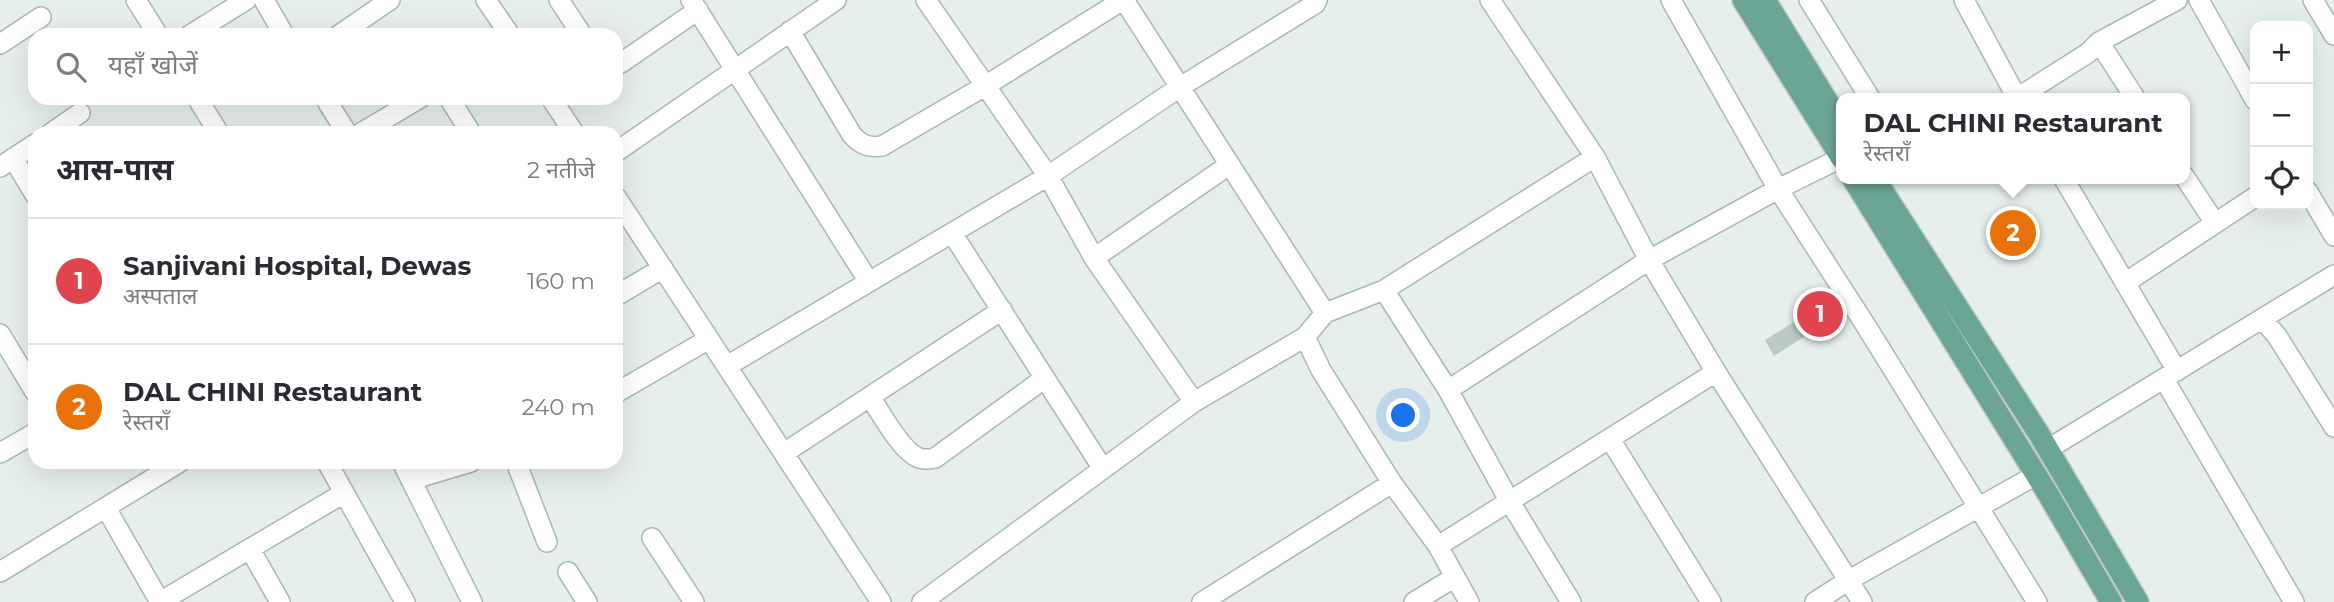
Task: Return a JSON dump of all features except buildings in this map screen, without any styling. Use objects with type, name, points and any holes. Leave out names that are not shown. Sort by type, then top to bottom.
[{"type":"main road","points":[[1743,0],[1836,151]]},
{"type":"main road","points":[[1765,0],[1836,115]]},
{"type":"main road","points":[[1856,184],[2111,602]]},
{"type":"main road","points":[[1883,184],[2048,449],[2138,602]]},
{"type":"street","points":[[136,0],[154,28]]},
{"type":"street","points":[[201,28],[246,0]]},
{"type":"street","points":[[264,0],[281,28]]},
{"type":"street","points":[[346,28],[367,6],[390,0]]},
{"type":"street","points":[[486,0],[505,28]]},
{"type":"street","points":[[559,0],[577,28]]},
{"type":"street","points":[[790,31],[852,135],[859,144],[872,148],[882,146],[985,86],[1123,0],[1325,313]]},
{"type":"street","points":[[727,366],[1048,176],[1180,87],[1315,4],[1317,0]]},
{"type":"street","points":[[1490,0],[1595,157],[1649,260],[1716,372],[1862,602]]},
{"type":"street","points":[[1671,0],[1778,189],[2037,602]]},
{"type":"street","points":[[1809,0],[1867,93]]},
{"type":"street","points":[[1964,0],[2014,93]]},
{"type":"street","points":[[2025,93],[2088,53],[2099,42],[2176,0]]},
{"type":"street","points":[[2199,0],[2250,91]]},
{"type":"street","points":[[2313,0],[2334,35]]},
{"type":"street","points":[[623,147],[829,2]]},
{"type":"street","points":[[935,3],[985,86],[1048,176],[1094,258],[1194,402]]},
{"type":"street","points":[[623,61],[695,5],[869,282]]},
{"type":"street","points":[[0,44],[41,17]]},
{"type":"street","points":[[2099,42],[2132,93]]},
{"type":"street","points":[[201,105],[215,126]]},
{"type":"street","points":[[329,105],[343,126]]},
{"type":"street","points":[[373,126],[408,105]]},
{"type":"street","points":[[453,105],[467,126]]},
{"type":"street","points":[[556,105],[569,126]]},
{"type":"street","points":[[61,126],[80,113]]},
{"type":"street","points":[[28,148],[7,162],[28,187]]},
{"type":"street","points":[[922,602],[1194,402],[1305,337],[1325,313],[1384,290],[1595,157]]},
{"type":"street","points":[[1448,390],[1649,260],[1778,189],[1836,161]]},
{"type":"street","points":[[1094,258],[1229,165]]},
{"type":"street","points":[[2067,184],[2125,283],[2170,375],[2294,602]]},
{"type":"street","points":[[2190,184],[2215,223]]},
{"type":"street","points":[[2125,283],[2250,200]]},
{"type":"street","points":[[2313,200],[2334,236]]},
{"type":"street","points":[[623,208],[881,602]]},
{"type":"street","points":[[952,233],[1103,469]]},
{"type":"street","points":[[623,292],[663,268]]},
{"type":"street","points":[[2048,449],[2334,275]]},
{"type":"street","points":[[1384,290],[1448,390],[1510,502],[1571,602]]},
{"type":"street","points":[[783,453],[1002,310]]},
{"type":"street","points":[[2262,319],[2277,336],[2334,427]]},
{"type":"street","points":[[0,334],[28,380]]},
{"type":"street","points":[[1305,337],[1321,370],[1392,483],[1438,546],[1469,602]]},
{"type":"street","points":[[623,389],[709,339]]},
{"type":"street","points":[[1438,546],[1716,372]]},
{"type":"street","points":[[870,397],[907,450],[919,458],[927,459],[935,458],[1045,378]]},
{"type":"street","points":[[0,453],[28,437]]},
{"type":"street","points":[[1610,439],[1711,602]]},
{"type":"street","points":[[1,568],[169,469]]},
{"type":"street","points":[[331,469],[405,602]]},
{"type":"street","points":[[406,469],[472,602]]},
{"type":"street","points":[[411,480],[448,469]]},
{"type":"street","points":[[519,469],[547,542]]},
{"type":"street","points":[[1815,602],[1849,580],[2036,475]]},
{"type":"street","points":[[1202,602],[1392,483]]},
{"type":"street","points":[[106,508],[160,602],[344,493]]},
{"type":"street","points":[[652,538],[694,602]]},
{"type":"street","points":[[250,549],[280,602]]},
{"type":"street","points":[[568,572],[586,602]]},
{"type":"street","points":[[1414,602],[1455,577]]},
{"type":"place","name":"DAL CHINI Restaurant","points":[[2013,233]]},
{"type":"place","name":"Sanjivani Hospital, Dewas","points":[[1820,314]]}]
